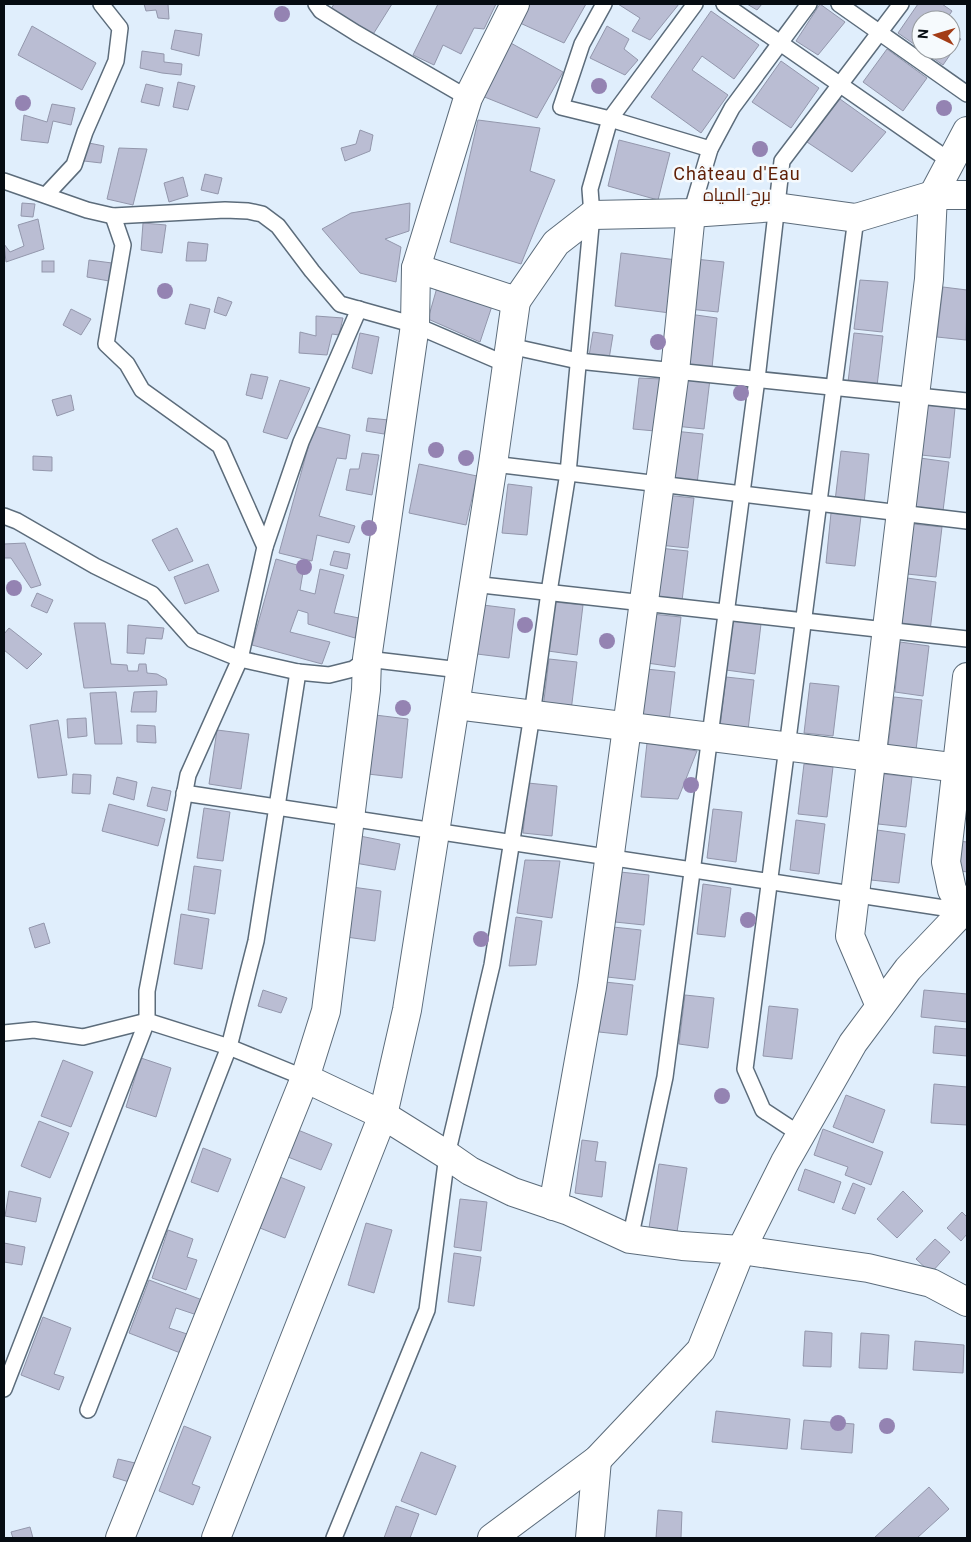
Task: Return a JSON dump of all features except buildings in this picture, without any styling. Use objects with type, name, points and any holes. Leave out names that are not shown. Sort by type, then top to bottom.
[{"type":"street","points":[[120,1538],[304,1078],[326,1011],[366,690],[367,659],[415,325],[416,268],[468,98],[516,4]]},
{"type":"street","points":[[880,1006],[850,936],[929,279],[933,195],[967,131]]},
{"type":"street","points":[[216,1538],[383,1115],[407,1010],[456,706],[516,301],[556,243],[592,215],[691,213],[776,207],[856,218],[933,195],[967,195]]},
{"type":"street","points":[[553,1206],[592,986],[610,858],[675,371],[691,213]]},
{"type":"street","points":[[416,268],[516,301]]},
{"type":"street","points":[[492,1538],[597,1460],[702,1350],[742,1250],[800,1135],[853,1043],[908,969],[966,909],[952,890],[946,862],[962,768],[967,677]]},
{"type":"street","points":[[456,706],[962,768]]},
{"type":"street","points":[[304,1078],[383,1115],[448,1155],[470,1172],[513,1192],[569,1211],[630,1239],[682,1246],[742,1250],[868,1268],[931,1283],[967,1302]]},
{"type":"street","points":[[590,1538],[597,1460]]},
{"type":"lane","points":[[46,195],[74,165],[85,132],[116,61],[120,28],[101,4]]},
{"type":"lane","points":[[316,4],[321,11],[356,34],[468,98]]},
{"type":"lane","points":[[604,4],[582,44],[561,108],[710,149]]},
{"type":"lane","points":[[334,1538],[427,1310],[448,1155],[492,965],[568,473],[592,215],[590,189],[610,120],[695,4]]},
{"type":"lane","points":[[724,4],[950,161]]},
{"type":"lane","points":[[691,213],[710,149],[732,108],[809,4]]},
{"type":"lane","points":[[839,4],[967,94]]},
{"type":"lane","points":[[630,1239],[665,1077],[757,379],[782,161],[901,4]]},
{"type":"lane","points":[[4,181],[87,210],[113,216],[225,210],[262,214],[278,226],[340,304],[415,325],[509,355],[967,401]]},
{"type":"lane","points":[[113,216],[122,245],[106,344],[127,364],[142,390],[220,446],[265,547]]},
{"type":"lane","points":[[800,1135],[763,1110],[745,1069],[856,218]]},
{"type":"lane","points":[[4,1389],[147,1020],[147,991],[188,775],[240,659],[265,547],[301,442],[359,309]]},
{"type":"lane","points":[[493,464],[967,521]]},
{"type":"lane","points":[[4,516],[17,521],[95,566],[152,594],[193,640],[240,659],[298,672],[329,675],[352,669],[367,659],[460,670]]},
{"type":"lane","points":[[474,584],[967,639]]},
{"type":"lane","points":[[88,1410],[230,1047],[256,941],[298,672]]},
{"type":"lane","points":[[184,793],[769,882],[966,909]]},
{"type":"lane","points":[[4,1033],[34,1030],[83,1037],[147,1020],[230,1047],[304,1078]]},
{"type":"district","name":"Château d'Eau برج المياه","points":[[737,183]]}]
